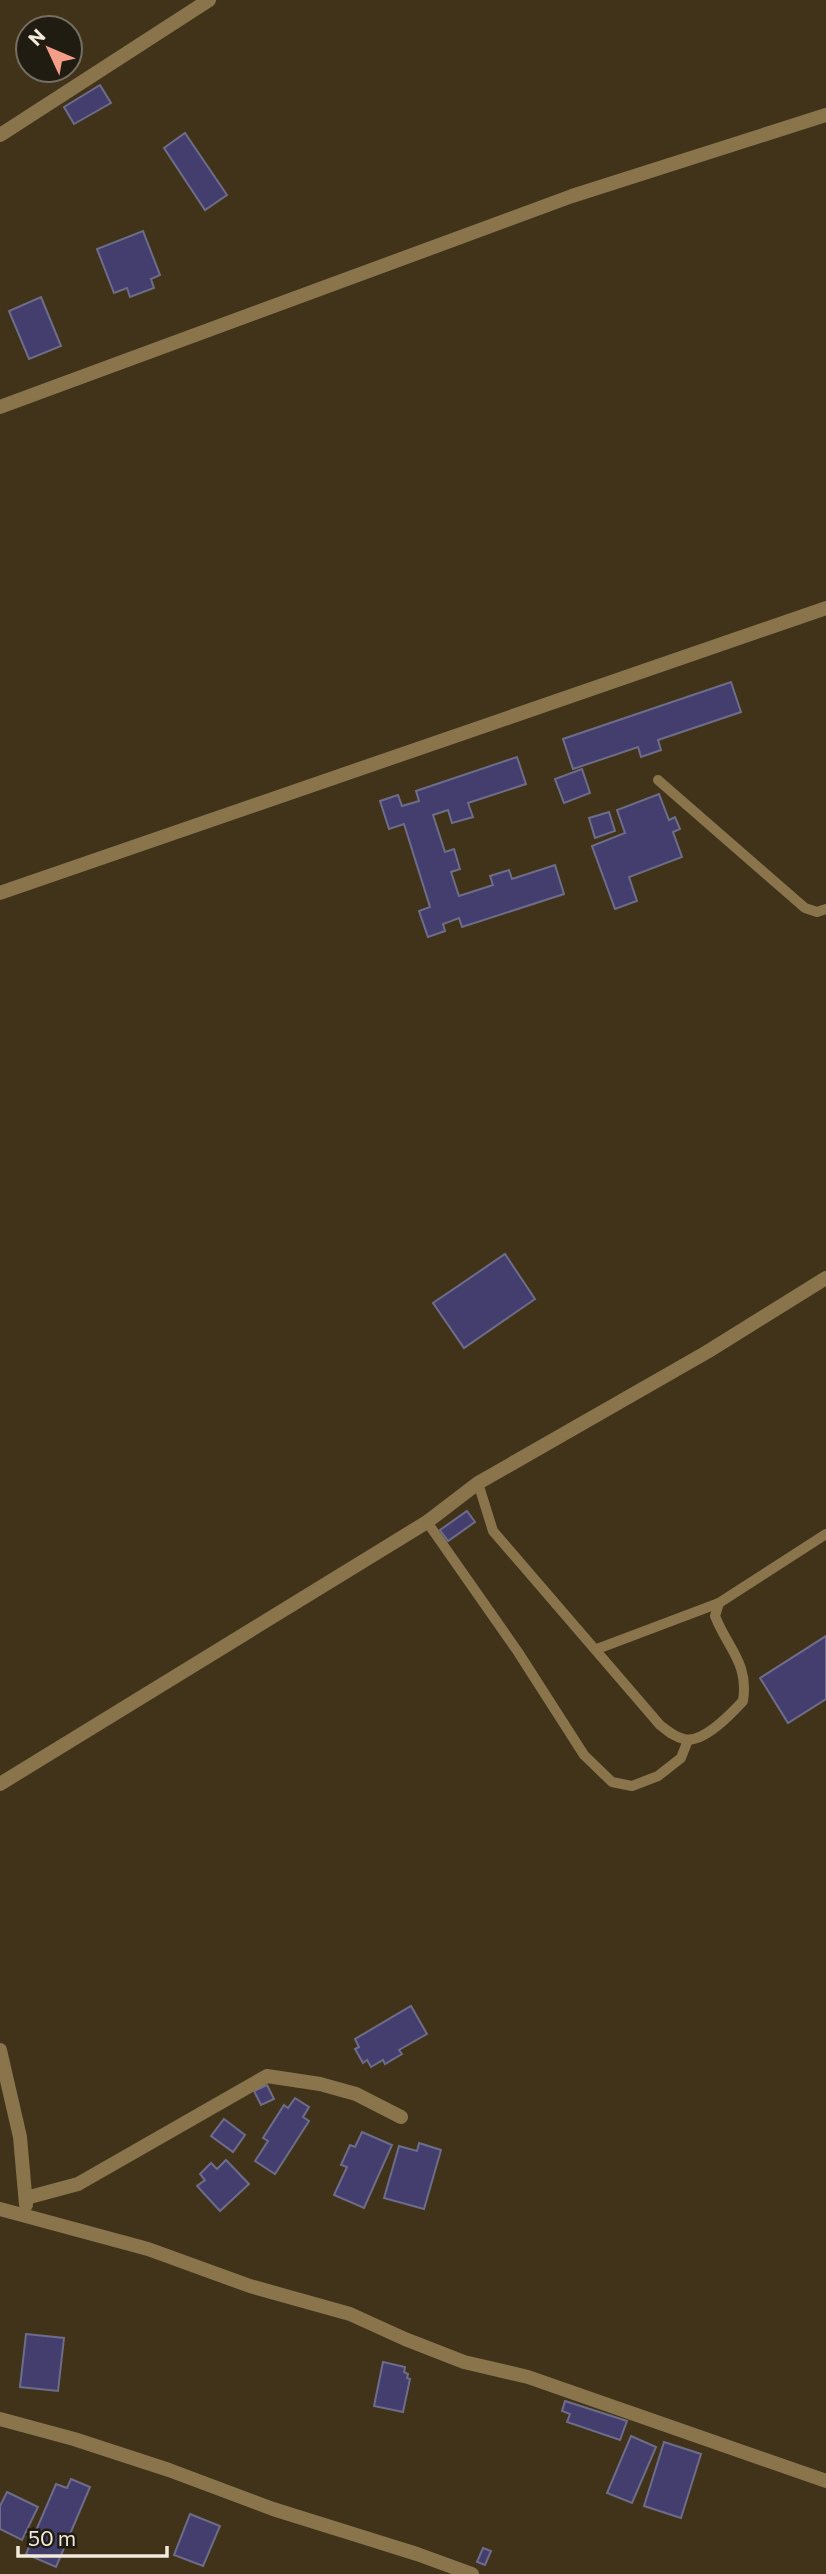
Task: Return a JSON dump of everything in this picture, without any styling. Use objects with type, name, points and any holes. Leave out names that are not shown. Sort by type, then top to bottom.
[{"type":"street","points":[[0,135],[209,0]]},
{"type":"street","points":[[0,407],[572,197],[826,115]]},
{"type":"street","points":[[0,893],[826,608]]},
{"type":"street","points":[[0,1784],[427,1522],[478,1483],[707,1352],[826,1278]]},
{"type":"street","points":[[0,2050],[20,2137],[28,2217]]},
{"type":"street","points":[[26,2198],[78,2184],[267,2076],[320,2084],[356,2094],[401,2117]]},
{"type":"street","points":[[0,2209],[148,2249],[250,2286],[350,2314],[464,2362],[528,2377],[826,2481]]},
{"type":"street","points":[[0,2419],[75,2439],[274,2509],[472,2574]]},
{"type":"lane","points":[[658,780],[805,908],[817,912],[826,909]]},
{"type":"lane","points":[[478,1483],[493,1531],[660,1724],[674,1735],[688,1740],[707,1734],[743,1702],[746,1682],[715,1616],[719,1603]]},
{"type":"lane","points":[[427,1522],[518,1652],[584,1755],[612,1783],[632,1786],[658,1776],[681,1758],[688,1740]]},
{"type":"lane","points":[[597,1649],[719,1603],[826,1534]]},
{"type":"building","points":[[100,85],[111,103],[74,124],[64,107]]},
{"type":"building","points":[[185,133],[227,195],[205,210],[164,148]]},
{"type":"building","points":[[143,231],[160,275],[151,279],[154,288],[130,297],[127,288],[114,293],[97,249]]},
{"type":"building","points":[[41,297],[61,346],[29,359],[9,311]]},
{"type":"building","points":[[731,682],[741,712],[658,740],[661,750],[641,757],[638,747],[573,769],[563,739]]},
{"type":"building","points":[[517,757],[526,784],[468,803],[473,817],[452,823],[448,810],[433,815],[445,852],[454,849],[460,869],[451,872],[459,896],[493,885],[490,876],[509,870],[512,879],[555,865],[564,894],[462,927],[459,918],[443,924],[445,931],[428,937],[419,911],[430,907],[404,824],[389,829],[380,801],[398,795],[402,806],[419,801],[416,791]]},
{"type":"building","points":[[582,769],[590,793],[564,803],[555,779]]},
{"type":"building","points":[[659,794],[669,820],[675,817],[680,829],[673,832],[682,857],[629,877],[637,901],[615,909],[592,846],[625,833],[617,810]]},
{"type":"building","points":[[609,812],[615,831],[595,838],[589,818]]},
{"type":"building","points":[[505,1254],[535,1299],[464,1348],[433,1303]]},
{"type":"building","points":[[467,1511],[475,1522],[448,1541],[440,1530]]},
{"type":"building","points":[[826,1636],[826,1699],[788,1723],[760,1678]]},
{"type":"building","points":[[411,2006],[427,2034],[399,2050],[402,2054],[385,2064],[383,2060],[371,2067],[367,2060],[363,2063],[355,2049],[359,2047],[355,2039]]},
{"type":"building","points":[[267,2085],[274,2099],[261,2105],[254,2091]]},
{"type":"building","points":[[295,2098],[309,2107],[303,2117],[309,2121],[275,2174],[255,2161],[268,2141],[263,2138],[284,2105],[288,2108]]},
{"type":"building","points":[[224,2119],[245,2135],[233,2152],[211,2136]]},
{"type":"building","points":[[362,2132],[392,2145],[364,2208],[334,2195],[347,2167],[341,2165],[350,2145],[355,2147]]},
{"type":"building","points":[[419,2143],[441,2150],[424,2209],[384,2198],[399,2146],[417,2151]]},
{"type":"building","points":[[226,2160],[249,2184],[220,2211],[197,2186],[205,2180],[200,2174],[211,2163],[217,2169]]},
{"type":"building","points":[[26,2334],[64,2338],[58,2391],[20,2387]]},
{"type":"building","points":[[383,2362],[405,2367],[404,2372],[410,2379],[403,2412],[374,2406]]},
{"type":"building","points":[[565,2401],[627,2421],[620,2440],[567,2422],[570,2414],[562,2411]]},
{"type":"building","points":[[631,2436],[656,2447],[632,2503],[607,2493]]},
{"type":"building","points":[[664,2442],[701,2454],[681,2518],[644,2506]]},
{"type":"building","points":[[71,2479],[90,2487],[56,2567],[26,2554],[56,2484],[67,2488]]},
{"type":"building","points":[[7,2492],[38,2507],[22,2540],[0,2529],[0,2506]]},
{"type":"building","points":[[190,2514],[220,2526],[203,2566],[174,2555]]},
{"type":"building","points":[[483,2548],[491,2551],[485,2565],[477,2562]]}]
